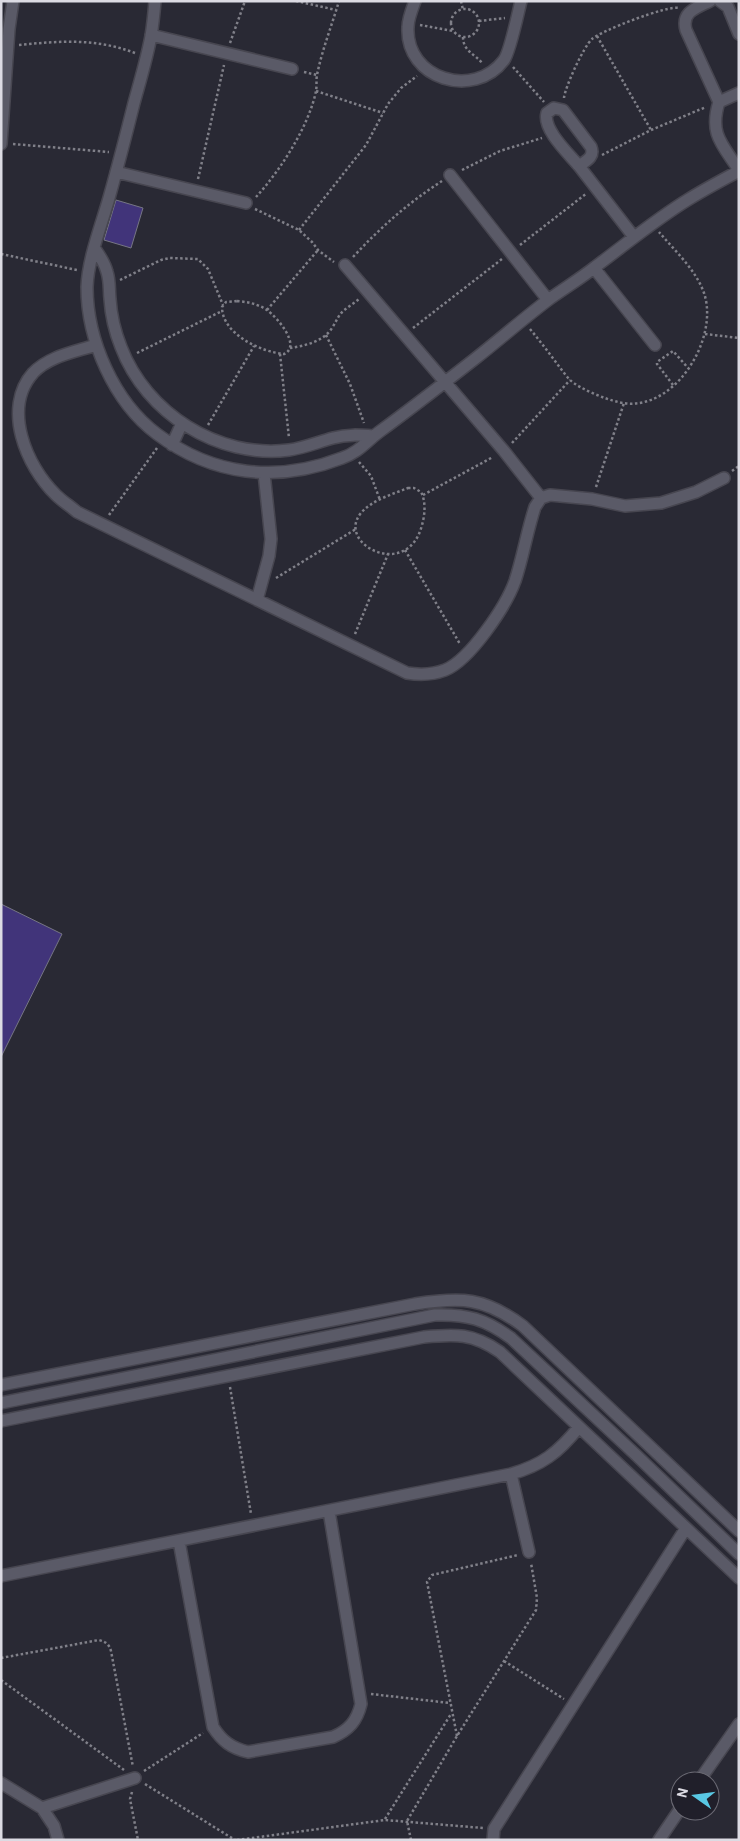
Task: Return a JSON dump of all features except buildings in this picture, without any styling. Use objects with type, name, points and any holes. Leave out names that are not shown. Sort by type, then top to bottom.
[{"type":"street","points":[[1,144],[13,1]]},
{"type":"street","points":[[155,1],[151,35],[88,273],[88,301],[96,345],[118,392],[133,412],[151,430],[191,456],[210,464],[264,473],[305,469],[349,455],[366,445],[371,435],[445,382],[548,300],[687,200],[739,170],[716,134],[719,102],[686,30],[685,20],[690,11],[710,1]]},
{"type":"street","points":[[414,1],[408,27],[410,44],[418,59],[430,72],[445,79],[462,82],[479,79],[494,71],[505,58],[521,1]]},
{"type":"street","points":[[720,1],[728,7],[739,34]]},
{"type":"street","points":[[151,35],[292,69]]},
{"type":"street","points":[[719,102],[739,93]]},
{"type":"street","points":[[579,166],[591,157],[591,147],[563,110],[559,108],[550,110],[546,123],[553,135],[634,238]]},
{"type":"street","points":[[116,172],[246,203]]},
{"type":"street","points":[[450,176],[548,300]]},
{"type":"street","points":[[95,249],[107,272],[114,324],[126,358],[146,390],[163,408],[182,423],[203,435],[225,444],[248,449],[272,451],[290,450],[346,435],[371,435]]},
{"type":"street","points":[[345,265],[504,451],[541,498]]},
{"type":"street","points":[[594,268],[655,345]]},
{"type":"street","points":[[96,345],[56,358],[44,364],[34,373],[20,396],[19,422],[26,449],[38,474],[55,495],[77,512],[395,669],[407,673],[420,675],[446,670],[457,663],[485,632],[506,599],[514,581],[534,507],[541,498],[555,495],[592,499],[625,506],[661,504],[696,492],[724,478]]},
{"type":"street","points":[[168,442],[182,423]]},
{"type":"street","points":[[257,600],[272,539],[264,473]]},
{"type":"street","points":[[1,1385],[415,1304],[443,1300],[471,1300],[493,1308],[523,1326],[739,1531]]},
{"type":"street","points":[[1,1403],[435,1315],[476,1318],[494,1326],[511,1338],[739,1554]]},
{"type":"street","points":[[1,1421],[424,1338],[454,1334],[466,1336],[478,1339],[500,1352],[738,1575]]},
{"type":"street","points":[[165,1370],[169,1387]]},
{"type":"street","points":[[1,1576],[511,1474],[531,1468],[550,1458],[566,1444],[579,1427]]},
{"type":"street","points":[[622,1467],[634,1454]]},
{"type":"street","points":[[511,1474],[529,1552]]},
{"type":"street","points":[[179,1541],[213,1726],[219,1736],[237,1750],[248,1752],[333,1737],[344,1732],[352,1725],[359,1709],[360,1692],[329,1510]]},
{"type":"street","points":[[494,1834],[573,1705],[686,1528]]},
{"type":"street","points":[[707,1771],[739,1724]]},
{"type":"street","points":[[42,1808],[135,1778]]},
{"type":"street","points":[[1,1783],[42,1808],[54,1826],[58,1840]]},
{"type":"street","points":[[659,1840],[672,1821]]},
{"type":"path","points":[[195,191],[227,53],[245,1]]},
{"type":"path","points":[[296,1],[336,10]]},
{"type":"path","points":[[339,1],[317,75],[316,91],[306,119],[291,150],[266,186],[255,198],[246,203],[264,214],[299,230],[318,250],[333,261],[345,265],[376,231],[411,201],[450,176],[500,151],[553,135]]},
{"type":"path","points":[[461,1],[463,10]]},
{"type":"path","points":[[563,110],[567,88],[588,44],[597,36],[659,10],[676,7],[690,11]]},
{"type":"path","points":[[409,22],[453,31],[463,36],[471,36],[477,32],[479,21],[474,14],[463,10],[454,13],[450,20],[450,26],[453,31]]},
{"type":"path","points":[[479,21],[499,18],[516,19]]},
{"type":"path","points":[[463,36],[466,49],[483,64],[486,75]]},
{"type":"path","points":[[597,36],[651,130]]},
{"type":"path","points":[[8,46],[79,41],[113,46],[145,58]]},
{"type":"path","points":[[505,58],[550,110]]},
{"type":"path","points":[[299,230],[366,145],[388,104],[401,88],[418,76],[430,72]]},
{"type":"path","points":[[316,91],[383,113]]},
{"type":"path","points":[[591,157],[608,154],[651,130],[719,102]]},
{"type":"path","points":[[1,144],[121,153]]},
{"type":"path","points":[[404,335],[595,187]]},
{"type":"path","points":[[267,310],[318,250]]},
{"type":"path","points":[[1,254],[88,273]]},
{"type":"path","points":[[110,286],[161,260],[170,258],[198,259],[208,269],[223,305],[222,311],[234,331],[254,346],[280,354],[286,353],[290,348],[313,342],[326,334],[332,329],[343,310],[368,293]]},
{"type":"path","points":[[223,305],[229,301],[245,302],[267,310],[284,327],[290,348]]},
{"type":"path","points":[[126,358],[222,311]]},
{"type":"path","points":[[326,334],[350,384],[371,435]]},
{"type":"path","points":[[705,334],[739,338]]},
{"type":"path","points":[[203,435],[254,346]]},
{"type":"path","points":[[673,385],[657,362],[673,351],[689,369]]},
{"type":"path","points":[[280,354],[290,450]]},
{"type":"path","points":[[422,495],[504,451],[570,380]]},
{"type":"path","points":[[592,499],[624,403]]},
{"type":"path","points":[[102,524],[168,442]]},
{"type":"path","points":[[349,455],[367,470],[374,482],[380,500]]},
{"type":"path","points":[[408,488],[418,489],[422,495],[425,512],[422,528],[417,540],[405,550],[388,554],[375,552],[365,546],[358,537],[356,529],[361,513],[380,500],[408,488]]},
{"type":"path","points":[[260,588],[356,529]]},
{"type":"path","points":[[405,550],[465,654]]},
{"type":"path","points":[[350,647],[388,554]]},
{"type":"path","points":[[228,1376],[253,1526]]},
{"type":"path","points":[[411,1840],[407,1821],[457,1736],[536,1610],[537,1598],[529,1552],[432,1575],[428,1578],[428,1587],[457,1736]]},
{"type":"path","points":[[1,1658],[99,1640],[105,1641],[109,1645],[135,1778],[130,1799],[138,1840]]},
{"type":"path","points":[[504,1661],[573,1705]]},
{"type":"path","points":[[1,1680],[135,1778],[236,1840],[385,1820],[407,1821],[494,1834]]},
{"type":"path","points":[[360,1692],[450,1703]]},
{"type":"path","points":[[385,1820],[452,1713]]},
{"type":"path","points":[[135,1778],[213,1726]]}]
